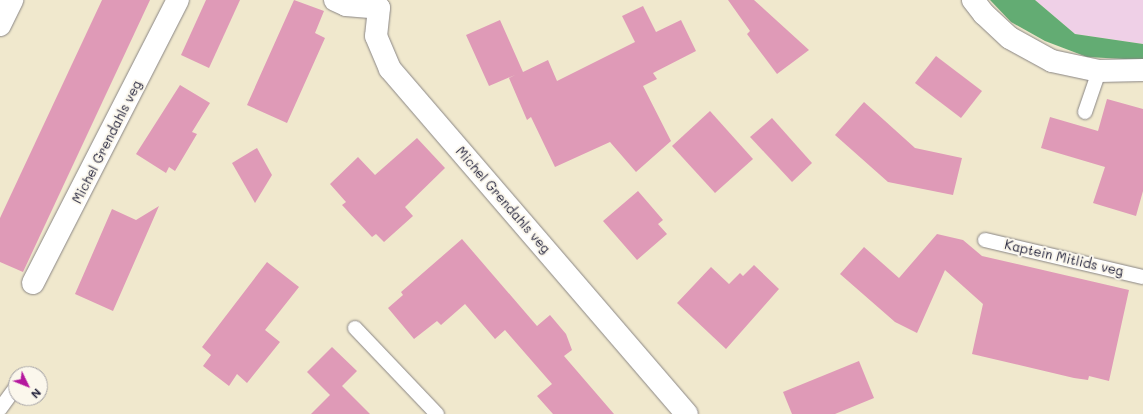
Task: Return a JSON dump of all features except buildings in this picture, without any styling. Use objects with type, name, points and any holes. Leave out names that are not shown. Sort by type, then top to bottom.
[{"type":"street","points":[[0,25],[12,0]]},
{"type":"street","name":"Michel Grendahls veg","points":[[33,283],[85,186],[178,0]]},
{"type":"street","name":"Michel Grendahls veg","points":[[335,0],[346,5],[383,4],[376,36],[390,69],[687,414]]},
{"type":"street","points":[[973,0],[984,14],[1010,38],[1052,61],[1099,71],[1143,70]]},
{"type":"lane","points":[[1085,112],[1099,71]]},
{"type":"lane","name":"Kaptein Mitlids veg","points":[[985,240],[1143,277]]},
{"type":"lane","points":[[355,328],[437,414]]},
{"type":"lane","points":[[0,409],[8,398]]},
{"type":"shaded area","points":[[1035,0],[1143,0],[1143,44],[1075,34]]},
{"type":"green space","points":[[990,0],[1035,0],[1075,34],[1143,44],[1143,60],[1087,57],[1045,41],[1011,22]]}]
